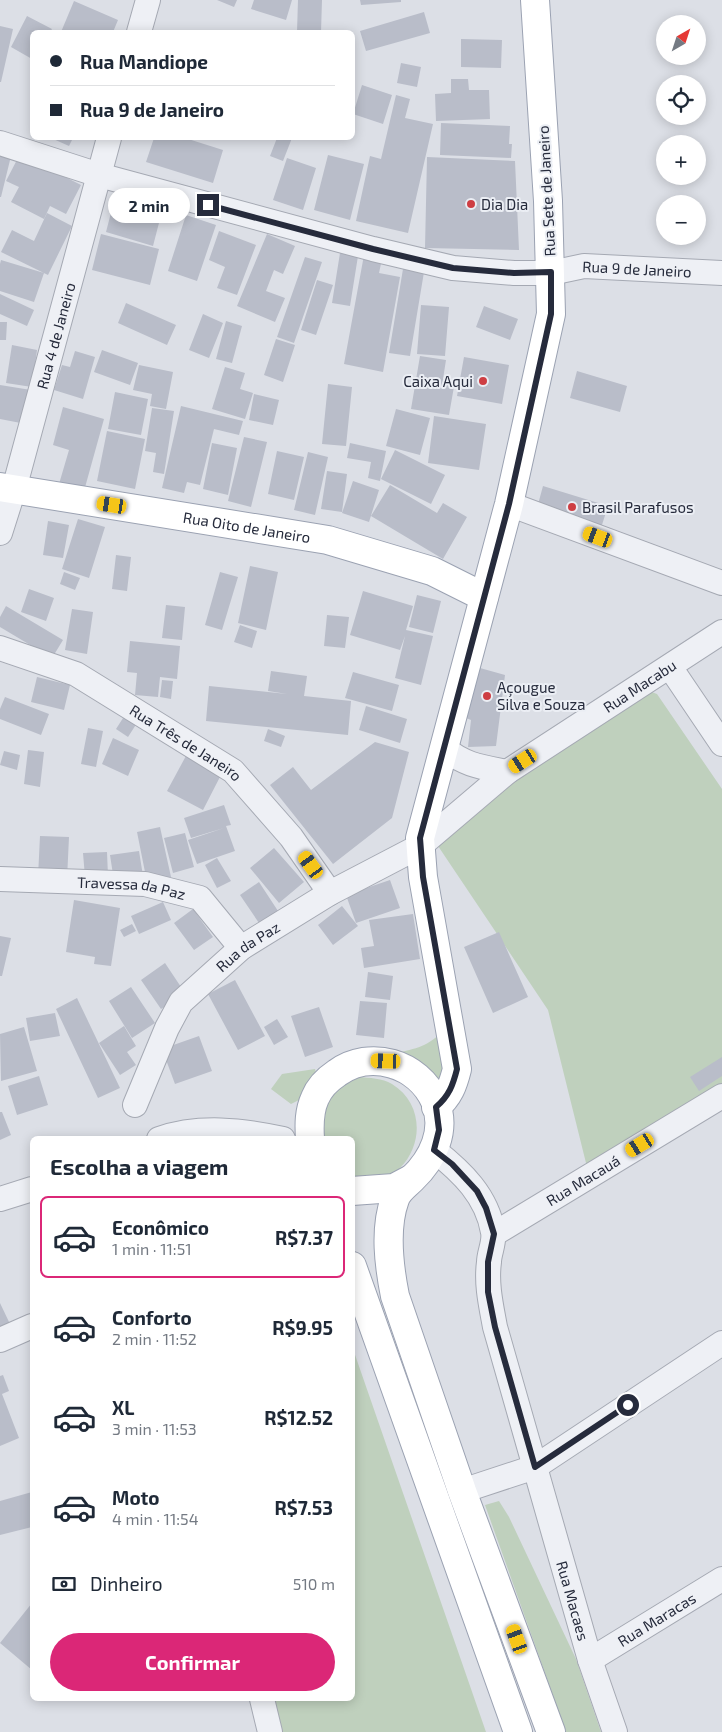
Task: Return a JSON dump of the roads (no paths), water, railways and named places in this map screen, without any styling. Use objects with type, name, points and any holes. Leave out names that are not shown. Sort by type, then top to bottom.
[{"type":"main road","name":"Rua Sete de Janeiro","points":[[436,1107],[445,1099],[453,1085],[457,1069],[423,877],[420,846],[421,831],[509,504],[551,314],[548,201],[535,0]]},
{"type":"main road","name":"Rua Oito de Janeiro","points":[[7,488],[328,540],[432,571],[484,598]]},
{"type":"main road","points":[[310,1136],[309,1117],[315,1097],[327,1079],[345,1067],[365,1060],[386,1061],[406,1069],[423,1082],[434,1100],[439,1130],[434,1150],[413,1178],[400,1189],[395,1197],[389,1218],[392,1278],[396,1296],[462,1491],[550,1732]]},
{"type":"main road","points":[[355,1191],[394,1188],[413,1178]]},
{"type":"main road","points":[[355,1274],[518,1732]]},
{"type":"street","points":[[140,30],[148,0]]},
{"type":"street","name":"Rua 4 de Janeiro","points":[[0,533],[7,488],[108,140]]},
{"type":"street","name":"Rua 9 de Janeiro","points":[[0,143],[99,175],[373,249],[453,268],[514,273],[551,272],[584,266],[722,273]]},
{"type":"street","points":[[509,504],[722,583]]},
{"type":"street","name":"Rua Macabu","points":[[420,846],[507,772],[722,632]]},
{"type":"street","name":"Rua Três de Janeiro","points":[[0,648],[76,674],[233,772],[291,837],[330,892]]},
{"type":"street","points":[[670,667],[722,744]]},
{"type":"street","points":[[444,748],[454,757],[474,766],[507,772]]},
{"type":"street","name":"Rua da Paz","points":[[135,1105],[167,1028],[181,1002],[241,948],[330,892],[420,846]]},
{"type":"street","name":"Travessa da Paz","points":[[0,879],[145,884],[200,898],[241,948]]},
{"type":"street","name":"Rua Macauá","points":[[494,1234],[722,1096]]},
{"type":"street","points":[[170,1136],[203,1130],[245,1132],[267,1136]]},
{"type":"street","points":[[434,1150],[452,1164],[477,1191],[486,1208],[494,1234]]},
{"type":"street","points":[[0,1199],[30,1190]]},
{"type":"street","name":"Rua Macaes","points":[[494,1234],[488,1262],[488,1292],[495,1327],[590,1660],[616,1732]]},
{"type":"street","points":[[0,1340],[30,1327]]},
{"type":"street","points":[[462,1491],[535,1467],[722,1343]]},
{"type":"street","name":"Rua Maracas","points":[[590,1660],[722,1579]]},
{"type":"street","points":[[262,1701],[270,1732]]},
{"type":"place","name":"Dia Dia","points":[[471,204]]},
{"type":"place","name":"Caixa Aqui","points":[[483,381]]},
{"type":"place","name":"Brasil Parafusos","points":[[572,507]]},
{"type":"place","name":"Açougue Silva e Souza","points":[[487,696]]}]
